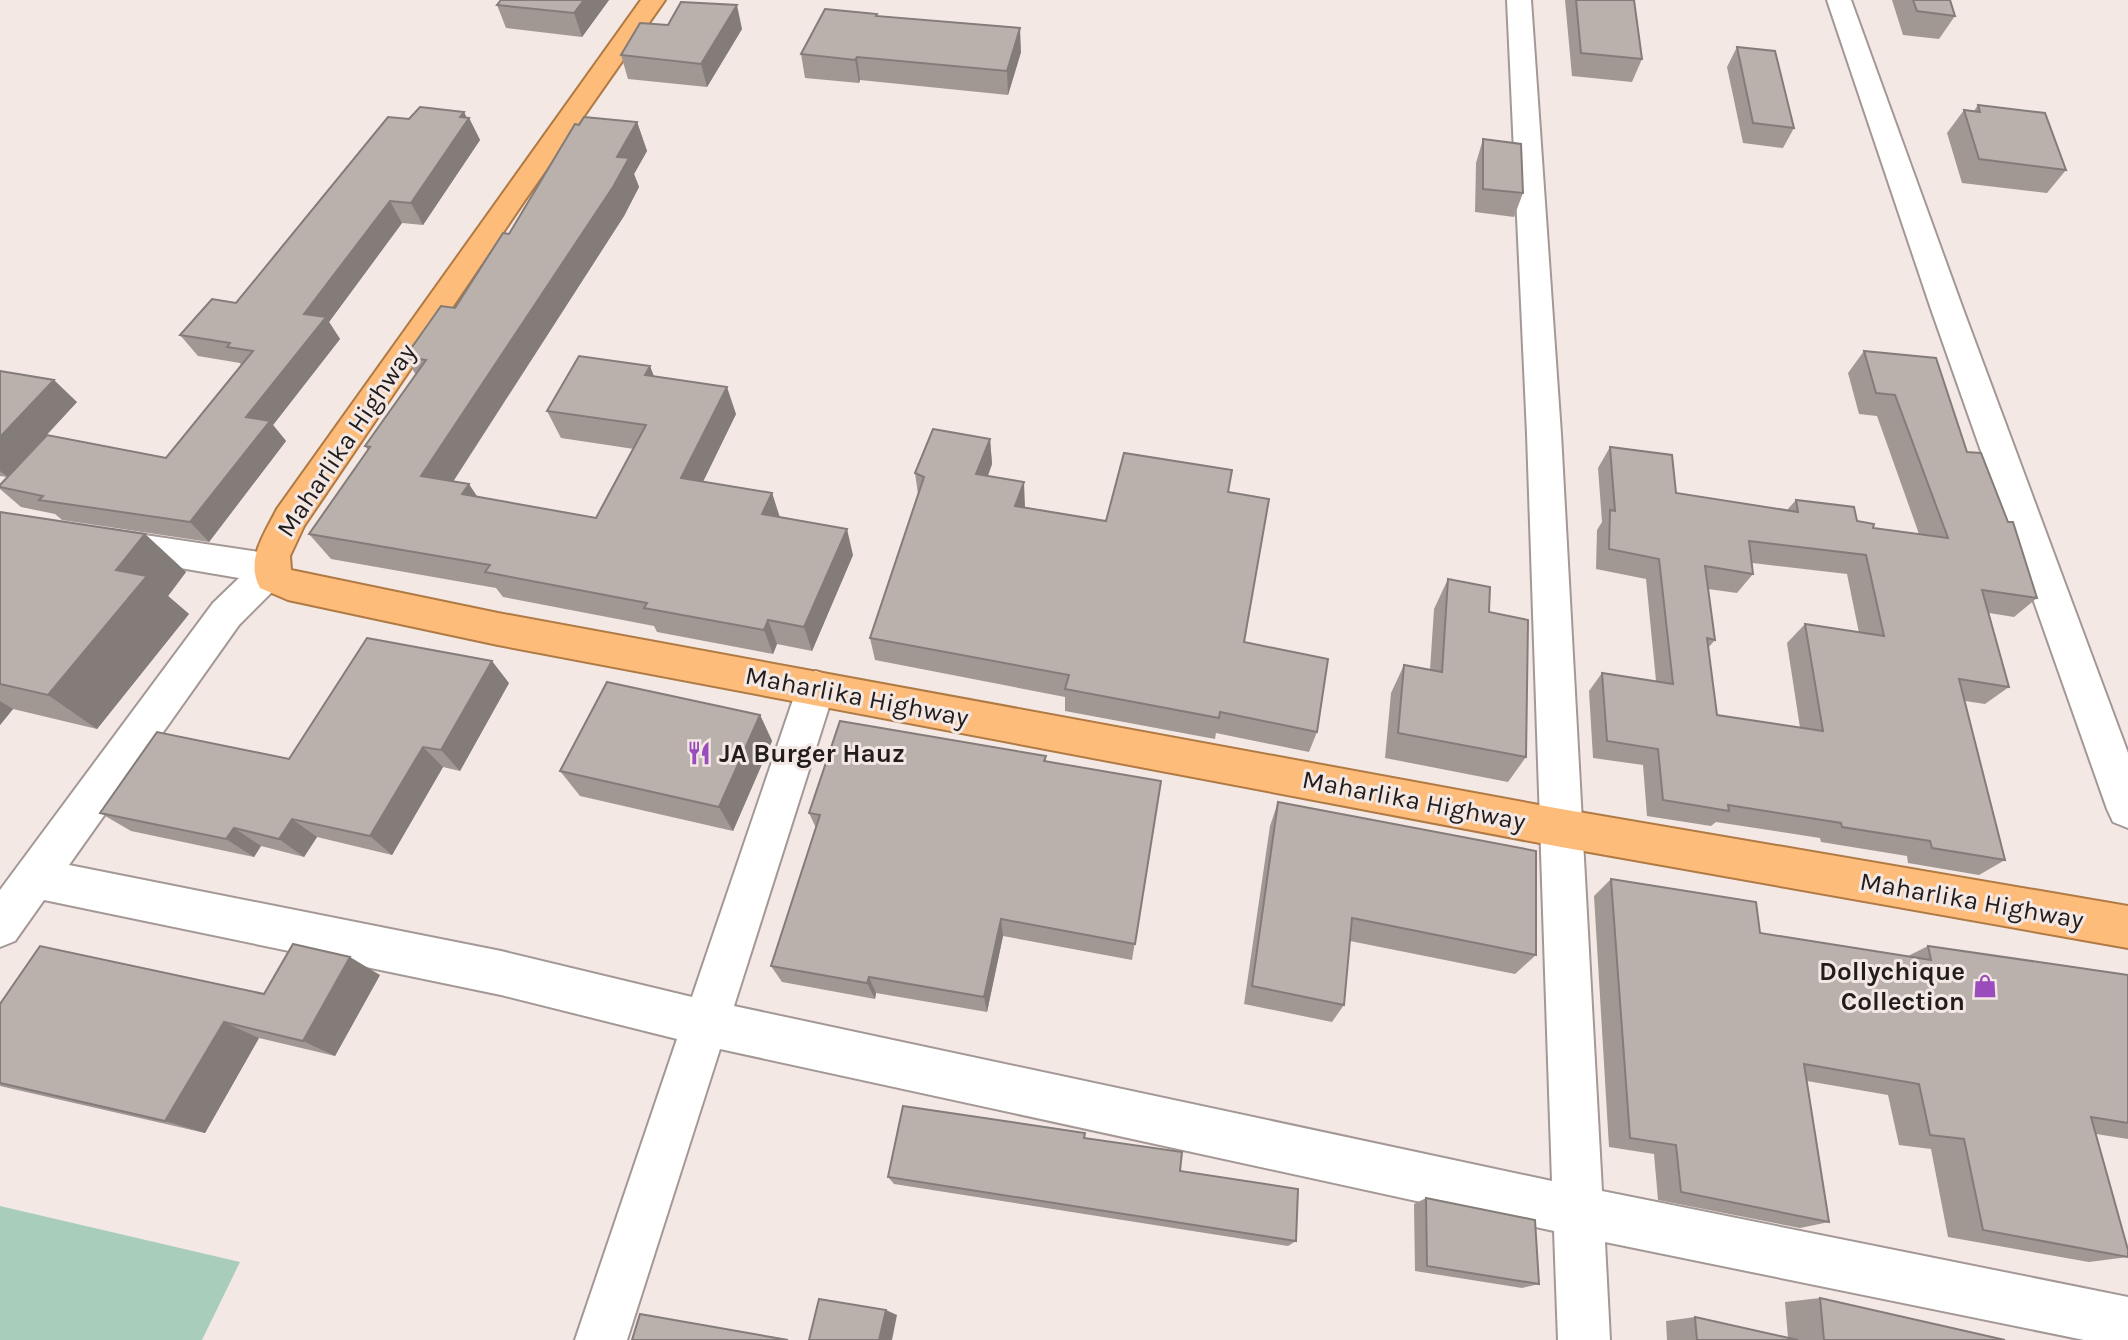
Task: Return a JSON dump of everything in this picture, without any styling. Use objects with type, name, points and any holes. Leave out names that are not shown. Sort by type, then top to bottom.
[{"type":"highway","name":"Maharlika Highway","points":[[653,0],[308,492],[277,543],[273,578],[288,585],[498,629],[1561,828],[2128,927]]},
{"type":"street","points":[[1519,0],[1544,434],[1584,1340]]},
{"type":"street","points":[[1839,0],[1947,309],[2128,809]]},
{"type":"street","points":[[82,539],[272,569]]},
{"type":"street","points":[[0,926],[226,614],[272,569]]},
{"type":"street","points":[[601,1340],[816,688]]},
{"type":"street","points":[[35,878],[501,973],[706,1023],[1577,1211],[2128,1323]]},
{"type":"green space","points":[[0,1206],[240,1262],[202,1340],[0,1340]]},
{"type":"building","points":[[501,0],[584,0],[574,13],[497,5]]},
{"type":"building","points":[[1576,0],[1634,0],[1642,59],[1581,53]]},
{"type":"building","points":[[1913,0],[1950,0],[1955,16],[1917,11]]},
{"type":"building","points":[[681,2],[737,5],[701,64],[621,55],[640,23],[668,25]]},
{"type":"building","points":[[825,9],[1020,28],[1007,71],[801,54]]},
{"type":"building","points":[[1737,47],[1775,51],[1794,128],[1753,123]]},
{"type":"building","points":[[1978,105],[2045,113],[2066,170],[1979,159],[1964,110],[1980,112]]},
{"type":"building","points":[[420,107],[464,112],[460,117],[469,118],[411,203],[390,201],[304,314],[326,317],[246,417],[270,421],[190,522],[39,500],[43,496],[0,487],[47,435],[166,458],[253,351],[227,347],[230,343],[180,335],[212,299],[236,303],[388,117],[409,119]]},
{"type":"building","points":[[584,117],[637,122],[617,157],[629,158],[613,187],[421,476],[469,484],[462,494],[596,518],[646,425],[547,411],[579,356],[650,366],[645,375],[727,387],[681,478],[772,493],[762,514],[847,529],[804,627],[768,620],[764,630],[644,608],[647,603],[485,572],[490,565],[309,534],[370,447],[365,446],[426,360],[405,357],[441,306],[455,308],[503,233],[509,234],[575,124],[579,125]]},
{"type":"building","points":[[1483,139],[1521,144],[1523,193],[1483,189]]},
{"type":"building","points":[[1864,351],[1936,358],[1967,452],[1981,453],[2008,522],[2013,522],[2037,598],[1982,590],[2009,687],[1959,679],[2005,860],[1932,848],[1930,841],[1842,827],[1841,823],[1728,805],[1729,811],[1663,800],[1658,749],[1607,741],[1602,673],[1673,684],[1659,559],[1609,549],[1610,510],[1615,511],[1610,447],[1672,455],[1676,493],[1798,512],[1796,500],[1854,507],[1857,521],[1874,524],[1873,528],[1948,538],[1895,395],[1876,393]],"holes":[[[1749,541],[1866,555],[1884,636],[1805,624],[1823,731],[1717,715],[1707,638],[1715,640],[1705,566],[1753,574]]]},
{"type":"building","points":[[0,371],[54,380],[0,437]]},
{"type":"building","points":[[933,429],[990,439],[976,474],[1024,482],[1015,506],[1106,521],[1124,453],[1232,470],[1228,492],[1269,499],[1244,642],[1328,659],[1317,732],[1220,712],[1219,718],[1065,689],[1069,675],[870,638],[924,477],[915,473]]},
{"type":"building","points":[[0,512],[145,534],[116,570],[147,576],[48,695],[0,684]]},
{"type":"building","points":[[1448,579],[1490,587],[1489,612],[1528,620],[1526,757],[1398,733],[1404,665],[1442,672]]},
{"type":"building","points":[[367,638],[492,661],[441,750],[423,747],[370,836],[292,819],[279,839],[234,828],[226,839],[100,813],[157,732],[289,759]]},
{"type":"building","points":[[607,682],[760,715],[719,807],[560,771]]},
{"type":"building","points":[[840,721],[1046,756],[1044,761],[1161,781],[1135,944],[1001,919],[984,997],[869,977],[867,983],[771,966],[820,815],[809,813]]},
{"type":"building","points":[[1278,802],[1536,851],[1536,955],[1352,918],[1344,1005],[1252,986]]},
{"type":"building","points":[[1611,879],[1756,902],[1760,933],[1931,960],[1928,946],[2128,975],[2128,1123],[2091,1117],[2128,1257],[1983,1230],[1964,1139],[1930,1135],[1919,1084],[1804,1064],[1829,1222],[1681,1192],[1676,1145],[1630,1138]]},
{"type":"building","points":[[293,944],[350,957],[303,1041],[224,1022],[165,1121],[0,1083],[0,1004],[40,946],[264,994]]},
{"type":"building","points":[[903,1106],[1085,1133],[1084,1138],[1182,1152],[1180,1171],[1298,1189],[1296,1241],[888,1177]]},
{"type":"building","points":[[1426,1198],[1535,1220],[1539,1284],[1427,1266]]},
{"type":"building","points":[[1820,1298],[2005,1340],[1824,1340]]},
{"type":"building","points":[[819,1299],[886,1310],[879,1340],[809,1340]]},
{"type":"building","points":[[640,1314],[788,1340],[632,1340]]},
{"type":"building","points":[[1695,1317],[1798,1340],[1697,1340]]},
{"type":"place","name":"JA Burger Hauz","points":[[699,753]]},
{"type":"place","name":"Dollychique Collection","points":[[1985,986]]}]
